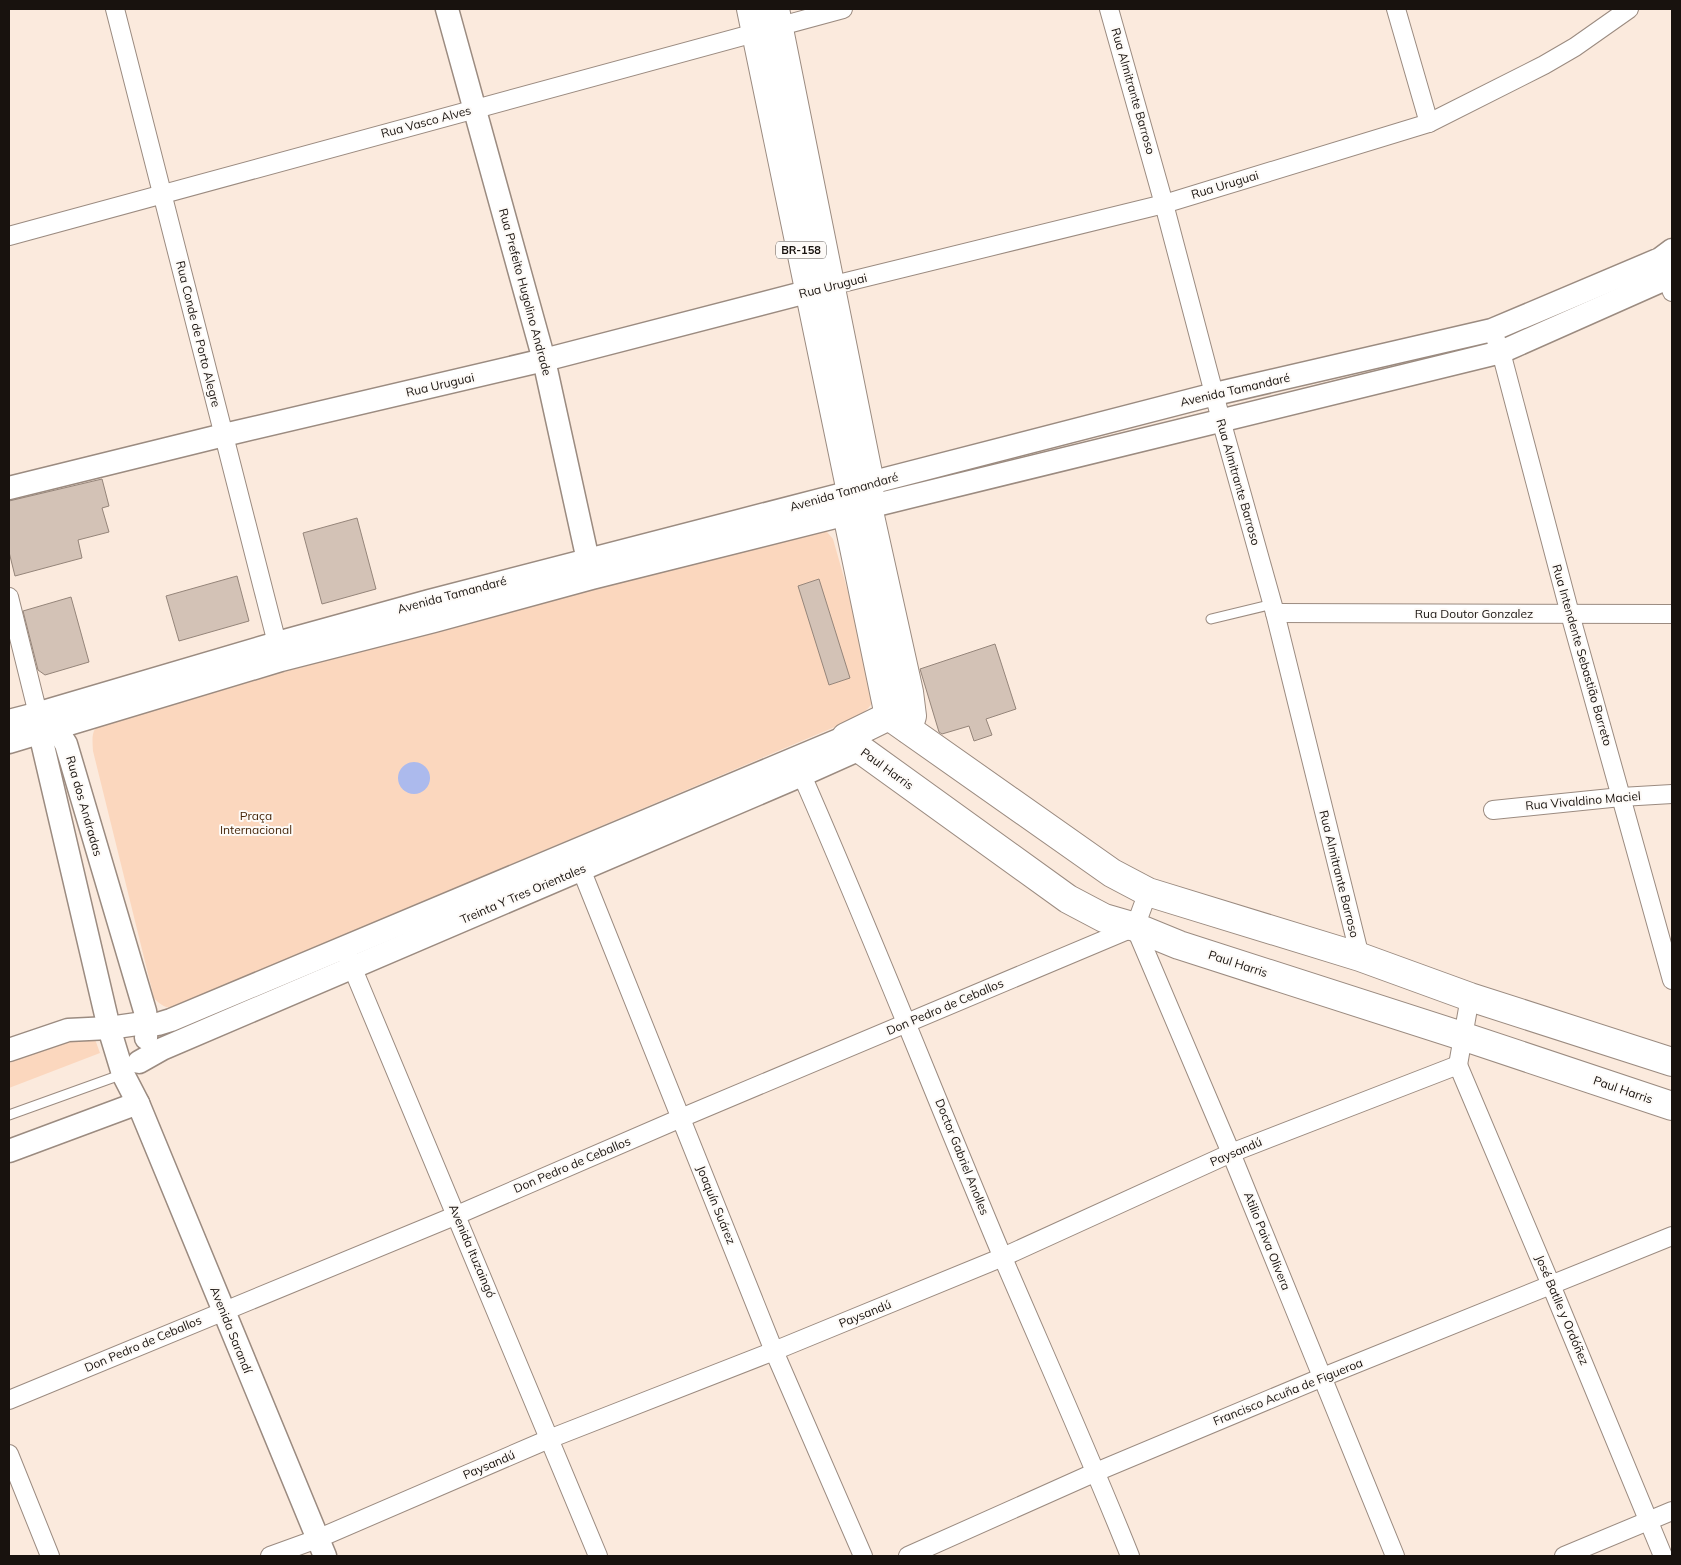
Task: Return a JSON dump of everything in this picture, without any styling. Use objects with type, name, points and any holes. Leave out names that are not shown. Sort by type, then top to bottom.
[{"type":"highway","name":"BR-158","points":[[765,19],[820,289],[859,499],[909,692],[912,716],[898,723]]},
{"type":"highway","name":"Treinta Y Tres Orientales","points":[[853,743],[898,723]]},
{"type":"highway","points":[[898,723],[1112,874],[1148,892],[1360,957],[1470,997],[1672,1062]]},
{"type":"highway","name":"Paul Harris","points":[[853,743],[1068,899],[1104,918],[1134,927],[1179,945],[1672,1106]]},
{"type":"street","name":"Rua Conde de Porto Alegre","points":[[115,9],[279,651]]},
{"type":"street","name":"Rua Prefeito Hugolino Andrade","points":[[447,9],[544,360],[590,569]]},
{"type":"street","name":"Rua Vasco Alves","points":[[9,236],[474,109],[765,19],[843,9]]},
{"type":"street","name":"Rua Almitrante Barroso","points":[[1110,9],[1274,608],[1360,957]]},
{"type":"street","points":[[1396,9],[1429,122]]},
{"type":"street","name":"Rua Uruguai","points":[[9,488],[224,435],[544,360],[820,289],[1164,204],[1429,122],[1544,65],[1629,9]]},
{"type":"street","name":"Avenida Tamandaré","points":[[859,499],[1221,420],[1501,352],[1669,271]]},
{"type":"street","name":"Avenida Tamandaré","points":[[9,742],[45,725],[279,651],[425,624],[590,569],[859,499],[1215,394],[1492,330],[1669,271]]},
{"type":"street","name":"Rua Intendente Sebastião Barreto","points":[[1492,330],[1501,352],[1570,614],[1672,980]]},
{"type":"street","name":"Rua dos Andradas","points":[[9,597],[45,725],[127,1049]]},
{"type":"street","name":"Rua Doutor Gonzalez","points":[[1274,608],[1570,614],[1672,614]]},
{"type":"street","name":"Avenida Tamandaré","points":[[9,721],[45,725]]},
{"type":"street","name":"Rua dos Andradas","points":[[45,725],[66,744],[145,1011],[127,1049]]},
{"type":"street","name":"Treinta Y Tres Orientales","points":[[127,1049],[158,1024],[348,957],[853,743]]},
{"type":"street","name":"Doctor Gabriel Anolles","points":[[798,767],[1130,1556]]},
{"type":"street","name":"Rua Vivaldino Maciel","points":[[1493,810],[1621,797],[1672,794]]},
{"type":"street","name":"Joaquín Suárez","points":[[577,860],[774,1351],[863,1556]]},
{"type":"street","points":[[1134,927],[1148,892]]},
{"type":"street","name":"Don Pedro de Ceballos","points":[[9,1400],[457,1215],[681,1118],[1134,927]]},
{"type":"street","name":"Atilio Paiva Olivera","points":[[1134,927],[1231,1153],[1395,1556]]},
{"type":"street","name":"Treinta Y Tres Orientales","points":[[127,1049],[162,1049],[348,957]]},
{"type":"street","name":"Avenida Ituzaingó","points":[[348,957],[598,1556]]},
{"type":"street","points":[[1458,1065],[1470,997]]},
{"type":"street","points":[[9,1050],[68,1030],[127,1049]]},
{"type":"street","name":"Avenida Sarandí","points":[[127,1049],[138,1103],[321,1547]]},
{"type":"street","name":"Paysandú","points":[[270,1556],[321,1547],[549,1439],[774,1351],[1003,1257],[1231,1153],[1458,1065]]},
{"type":"street","name":"José Batlle y Ordóñez","points":[[1458,1065],[1552,1286],[1663,1556]]},
{"type":"street","points":[[9,1151],[138,1103]]},
{"type":"street","name":"Francisco Acuña de Figueroa","points":[[908,1556],[1096,1472],[1323,1377],[1672,1236]]},
{"type":"street","points":[[9,1454],[50,1556]]},
{"type":"street","points":[[1564,1556],[1672,1511]]},
{"type":"lane","points":[[1211,619],[1274,608]]},
{"type":"lane","points":[[9,1115],[127,1049]]},
{"type":"green space","name":"Praça Internacional","points":[[817,530],[827,532],[833,539],[877,694],[868,708],[856,718],[363,927],[180,1008],[166,1007],[154,998],[93,751],[93,732],[106,719]]},
{"type":"green space","points":[[92,1031],[100,1053],[9,1088],[9,1063]]},
{"type":"water","points":[[414,762],[420,763],[425,767],[429,772],[429,784],[425,789],[420,793],[414,794],[408,793],[403,789],[399,784],[398,778],[399,772],[403,767],[408,763]]},
{"type":"building","points":[[102,479],[109,506],[102,508],[109,532],[78,540],[82,558],[15,576],[9,552],[9,501]]},
{"type":"building","points":[[357,518],[376,589],[322,604],[303,533]]},
{"type":"building","points":[[237,576],[249,621],[179,641],[166,596]]},
{"type":"building","points":[[819,579],[850,678],[829,685],[798,586]]},
{"type":"building","points":[[71,597],[89,662],[45,675],[38,670],[23,611]]},
{"type":"building","points":[[995,644],[1016,709],[986,719],[992,735],[974,741],[969,726],[942,734],[939,732],[920,669]]}]
